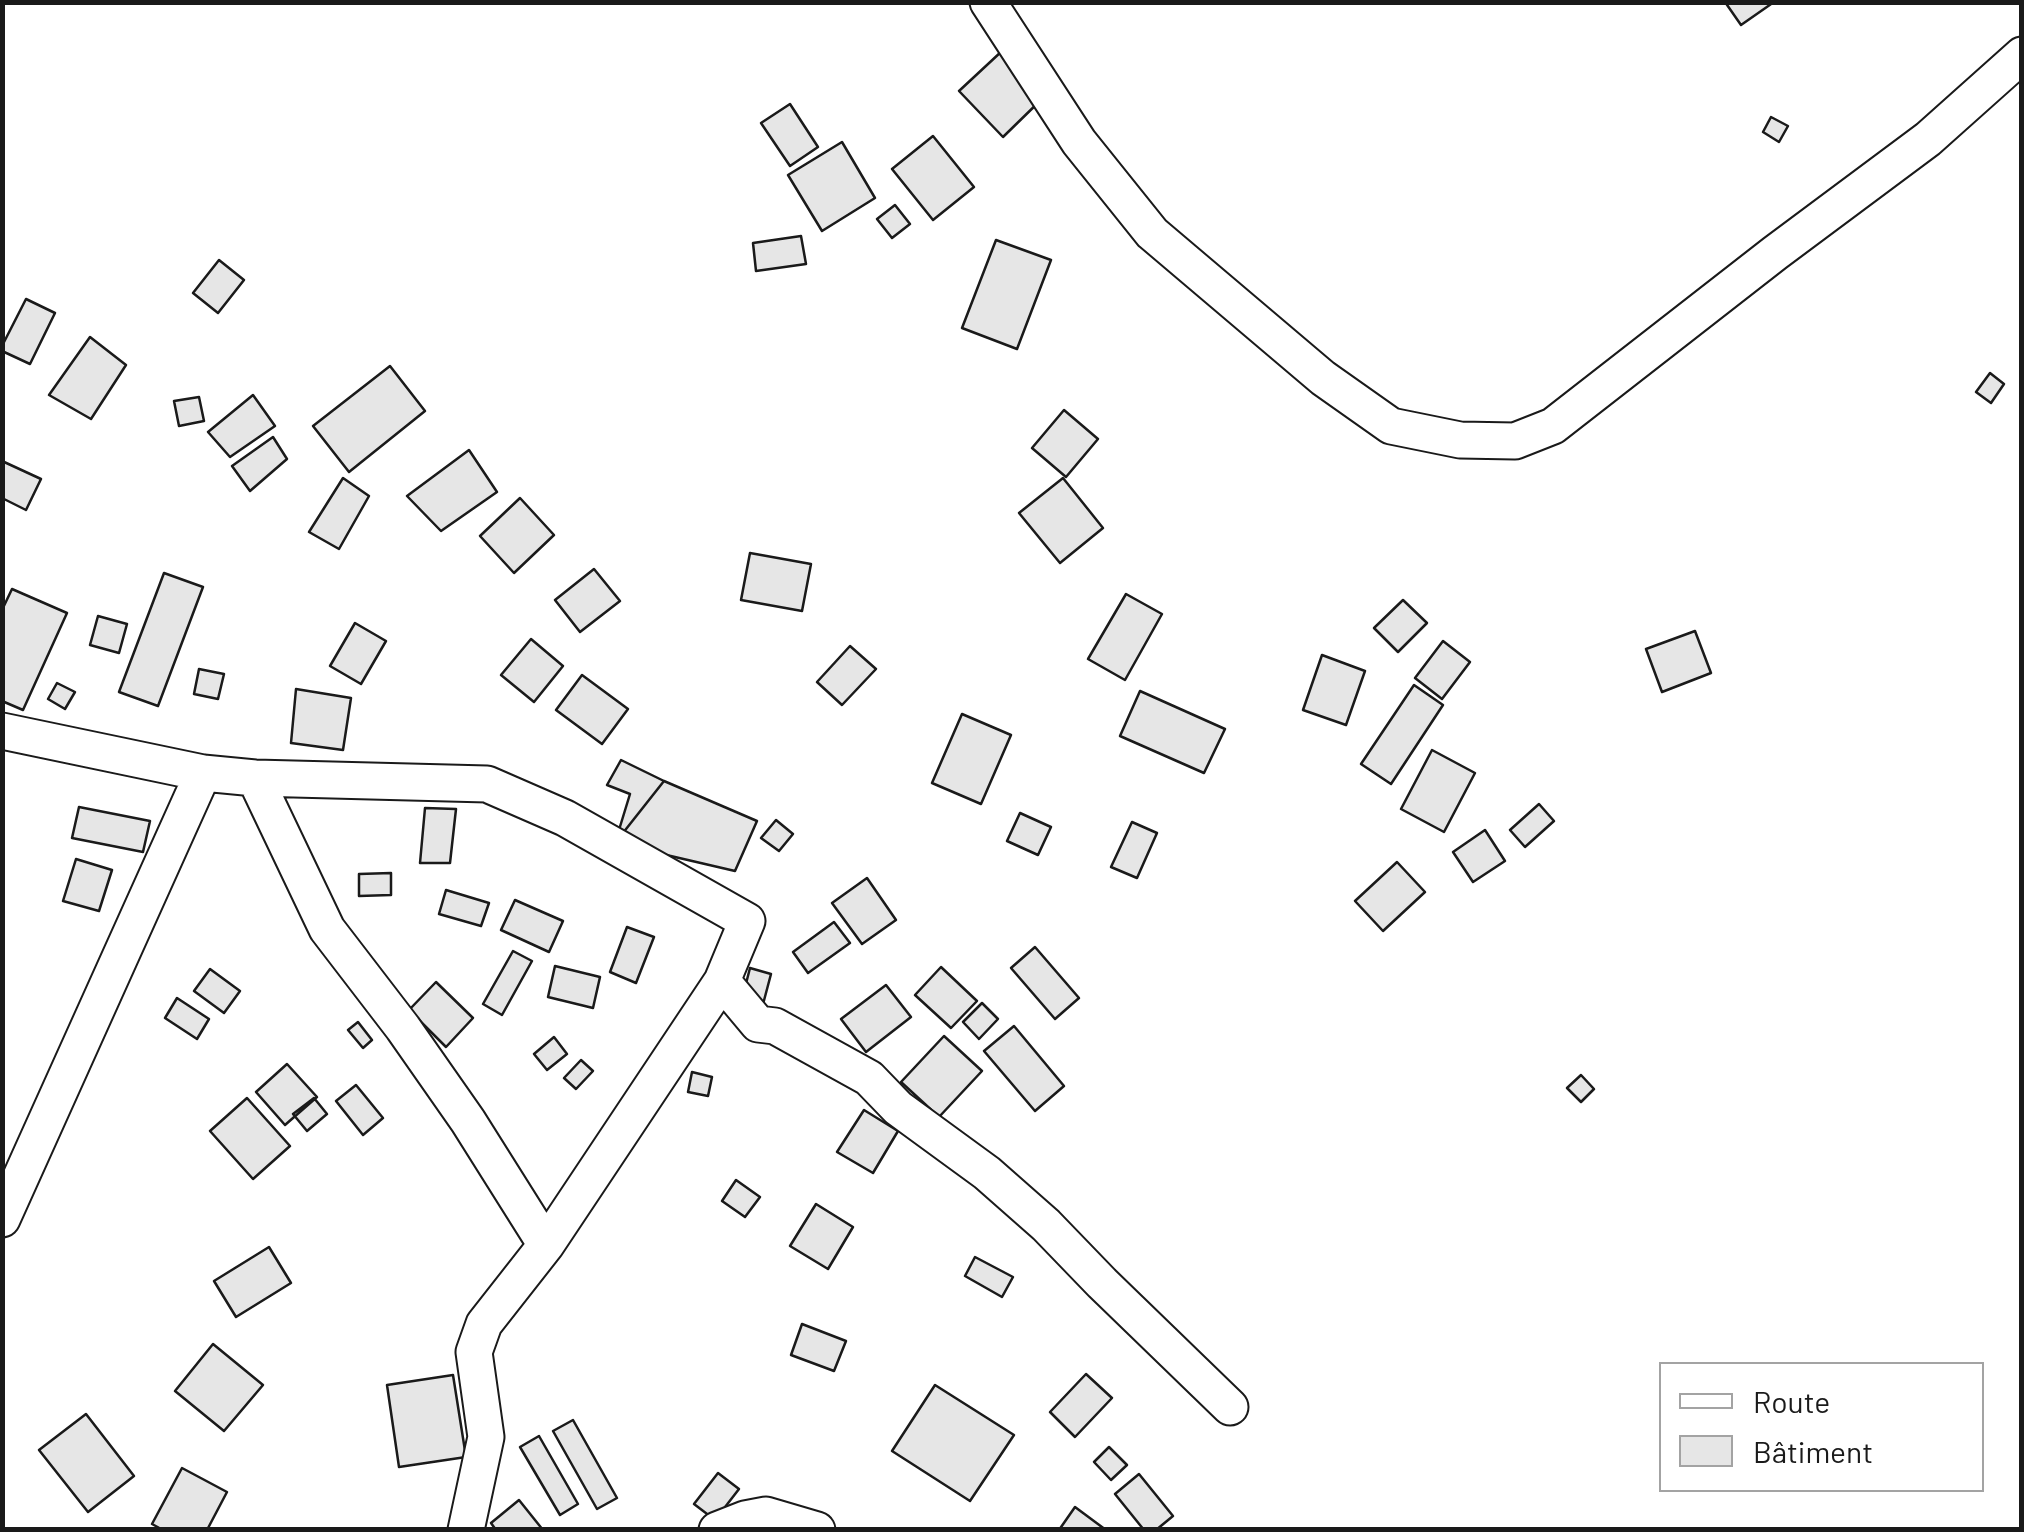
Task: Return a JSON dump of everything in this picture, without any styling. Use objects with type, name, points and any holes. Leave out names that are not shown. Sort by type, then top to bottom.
[{"type":"street","points":[[988,2],[1078,142],[1152,233],[1323,378],[1390,426],[1460,440],[1514,441],[1553,426],[1928,139],[2022,56]]},
{"type":"street","points":[[2,730],[203,773],[487,784],[565,818],[747,921],[722,981],[546,1245],[484,1324],[474,1352],[486,1437],[466,1530]]},
{"type":"street","points":[[2,1220],[203,773]]},
{"type":"street","points":[[255,778],[327,928],[468,1121],[546,1245]]},
{"type":"street","points":[[722,981],[758,1024],[775,1026],[869,1078],[898,1108],[987,1174],[1046,1225],[1230,1407]]},
{"type":"street","points":[[717,1530],[766,1515],[818,1530]]},
{"type":"building","points":[[1725,2],[1774,2],[1741,25]]},
{"type":"building","points":[[1002,51],[1045,96],[1003,137],[959,91]]},
{"type":"building","points":[[790,104],[818,147],[790,166],[761,123]]},
{"type":"building","points":[[1771,117],[1788,126],[1779,142],[1763,132]]},
{"type":"building","points":[[933,136],[974,187],[933,220],[892,169]]},
{"type":"building","points":[[842,142],[875,198],[822,231],[788,175]]},
{"type":"building","points":[[895,205],[910,224],[892,238],[877,219]]},
{"type":"building","points":[[801,236],[806,264],[756,271],[753,243]]},
{"type":"building","points":[[996,240],[1051,260],[1017,349],[962,328]]},
{"type":"building","points":[[219,260],[244,280],[218,313],[193,293]]},
{"type":"building","points":[[26,299],[55,313],[30,364],[2,351]]},
{"type":"building","points":[[90,337],[126,365],[91,419],[49,395]]},
{"type":"building","points":[[390,366],[425,411],[349,472],[313,426]]},
{"type":"building","points":[[1990,373],[2004,384],[1991,403],[1976,392]]},
{"type":"building","points":[[253,395],[275,426],[230,457],[208,432]]},
{"type":"building","points":[[199,397],[204,421],[179,426],[174,401]]},
{"type":"building","points":[[1064,410],[1098,439],[1066,477],[1032,448]]},
{"type":"building","points":[[273,437],[287,459],[250,491],[232,466]]},
{"type":"building","points":[[469,450],[497,492],[441,531],[407,496]]},
{"type":"building","points":[[2,461],[41,479],[26,510],[2,498]]},
{"type":"building","points":[[343,478],[369,496],[339,549],[309,532]]},
{"type":"building","points":[[1063,478],[1103,528],[1060,563],[1019,513]]},
{"type":"building","points":[[520,498],[554,535],[514,573],[480,536]]},
{"type":"building","points":[[750,553],[811,564],[802,611],[741,600]]},
{"type":"building","points":[[594,569],[620,601],[580,632],[555,600]]},
{"type":"building","points":[[164,573],[203,587],[158,706],[119,692]]},
{"type":"building","points":[[12,589],[67,613],[23,710],[2,701],[2,610]]},
{"type":"building","points":[[1126,594],[1162,614],[1125,680],[1088,659]]},
{"type":"building","points":[[1403,600],[1427,623],[1398,652],[1374,628]]},
{"type":"building","points":[[98,616],[127,624],[119,653],[90,645]]},
{"type":"building","points":[[355,623],[386,641],[361,684],[330,666]]},
{"type":"building","points":[[1695,631],[1711,673],[1662,692],[1646,649]]},
{"type":"building","points":[[531,639],[563,666],[534,702],[501,675]]},
{"type":"building","points":[[1443,641],[1470,662],[1442,699],[1415,678]]},
{"type":"building","points":[[850,646],[876,669],[842,705],[817,682]]},
{"type":"building","points":[[1322,655],[1365,671],[1346,725],[1303,710]]},
{"type":"building","points":[[199,669],[224,674],[218,699],[194,694]]},
{"type":"building","points":[[582,675],[628,709],[602,744],[556,710]]},
{"type":"building","points":[[57,683],[75,692],[65,709],[48,699]]},
{"type":"building","points":[[1414,685],[1443,705],[1391,784],[1361,764]]},
{"type":"building","points":[[296,689],[351,698],[343,750],[291,743]]},
{"type":"building","points":[[1140,691],[1225,729],[1204,773],[1120,736]]},
{"type":"building","points":[[962,714],[1011,735],[981,804],[932,783]]},
{"type":"building","points":[[1432,750],[1475,773],[1444,832],[1401,809]]},
{"type":"building","points":[[621,760],[664,781],[615,843],[630,794],[607,785]]},
{"type":"building","points":[[664,781],[757,821],[735,871],[615,843]]},
{"type":"building","points":[[1539,804],[1554,821],[1525,847],[1510,830]]},
{"type":"building","points":[[79,807],[150,821],[143,852],[72,838]]},
{"type":"building","points":[[425,808],[456,809],[450,863],[420,863]]},
{"type":"building","points":[[1020,813],[1051,827],[1038,855],[1007,841]]},
{"type":"building","points":[[776,820],[793,834],[779,851],[761,838]]},
{"type":"building","points":[[1132,822],[1157,833],[1137,878],[1111,867]]},
{"type":"building","points":[[1485,830],[1505,861],[1473,882],[1453,852]]},
{"type":"building","points":[[76,859],[112,870],[99,911],[63,901]]},
{"type":"building","points":[[1397,862],[1425,892],[1383,931],[1355,901]]},
{"type":"building","points":[[391,873],[391,895],[359,896],[359,874]]},
{"type":"building","points":[[867,878],[896,920],[862,944],[832,903]]},
{"type":"building","points":[[446,890],[489,903],[481,926],[439,914]]},
{"type":"building","points":[[515,900],[563,921],[549,952],[501,930]]},
{"type":"building","points":[[834,922],[850,943],[808,973],[793,952]]},
{"type":"building","points":[[627,927],[654,937],[636,983],[610,972]]},
{"type":"building","points":[[1035,947],[1079,998],[1055,1019],[1011,968]]},
{"type":"building","points":[[513,951],[532,961],[502,1015],[483,1004]]},
{"type":"building","points":[[555,966],[600,977],[593,1008],[548,997]]},
{"type":"building","points":[[941,967],[977,1001],[951,1028],[915,995]]},
{"type":"building","points":[[750,968],[771,974],[762,1008],[741,1003]]},
{"type":"building","points":[[210,969],[240,991],[224,1013],[194,991]]},
{"type":"building","points":[[436,982],[473,1018],[446,1047],[409,1010]]},
{"type":"building","points":[[886,985],[911,1017],[866,1052],[841,1019]]},
{"type":"building","points":[[177,998],[209,1019],[197,1039],[165,1018]]},
{"type":"building","points":[[982,1003],[998,1019],[979,1039],[963,1022]]},
{"type":"building","points":[[358,1022],[372,1040],[363,1048],[348,1030]]},
{"type":"building","points":[[1014,1026],[1064,1086],[1035,1111],[984,1051]]},
{"type":"building","points":[[944,1036],[982,1071],[939,1117],[901,1082]]},
{"type":"building","points":[[554,1037],[567,1054],[547,1070],[534,1054]]},
{"type":"building","points":[[581,1060],[593,1071],[576,1089],[564,1078]]},
{"type":"building","points":[[287,1064],[317,1097],[285,1125],[256,1092]]},
{"type":"building","points":[[692,1072],[712,1077],[708,1096],[688,1092]]},
{"type":"building","points":[[1581,1075],[1594,1089],[1581,1102],[1567,1088]]},
{"type":"building","points":[[356,1085],[383,1118],[363,1135],[336,1101]]},
{"type":"building","points":[[247,1098],[290,1146],[253,1179],[210,1131]]},
{"type":"building","points":[[314,1098],[327,1114],[307,1131],[293,1114]]},
{"type":"building","points":[[864,1110],[898,1131],[873,1173],[837,1152]]},
{"type":"building","points":[[736,1180],[760,1197],[745,1217],[722,1201]]},
{"type":"building","points":[[816,1204],[853,1227],[828,1269],[790,1246]]},
{"type":"building","points":[[269,1247],[291,1283],[236,1317],[214,1281]]},
{"type":"building","points":[[975,1257],[1013,1277],[1002,1297],[965,1276]]},
{"type":"building","points":[[802,1324],[846,1341],[834,1371],[791,1355]]},
{"type":"building","points":[[213,1344],[263,1385],[224,1431],[175,1391]]},
{"type":"building","points":[[1086,1374],[1112,1398],[1075,1437],[1050,1412]]},
{"type":"building","points":[[453,1375],[466,1457],[399,1467],[387,1385]]},
{"type":"building","points":[[935,1385],[1014,1435],[970,1501],[892,1451]]},
{"type":"building","points":[[86,1414],[134,1476],[88,1512],[39,1450]]},
{"type":"building","points":[[573,1420],[617,1498],[597,1509],[553,1431]]},
{"type":"building","points":[[539,1436],[578,1504],[560,1515],[520,1447]]},
{"type":"building","points":[[1109,1447],[1127,1465],[1111,1480],[1094,1462]]},
{"type":"building","points":[[182,1468],[227,1492],[207,1530],[163,1530],[152,1524]]},
{"type":"building","points":[[718,1473],[739,1489],[715,1520],[694,1504]]},
{"type":"building","points":[[1139,1474],[1173,1516],[1156,1530],[1144,1530],[1115,1494]]},
{"type":"building","points":[[519,1500],[543,1530],[496,1530],[491,1523]]},
{"type":"building","points":[[1075,1507],[1106,1530],[1059,1530]]}]
